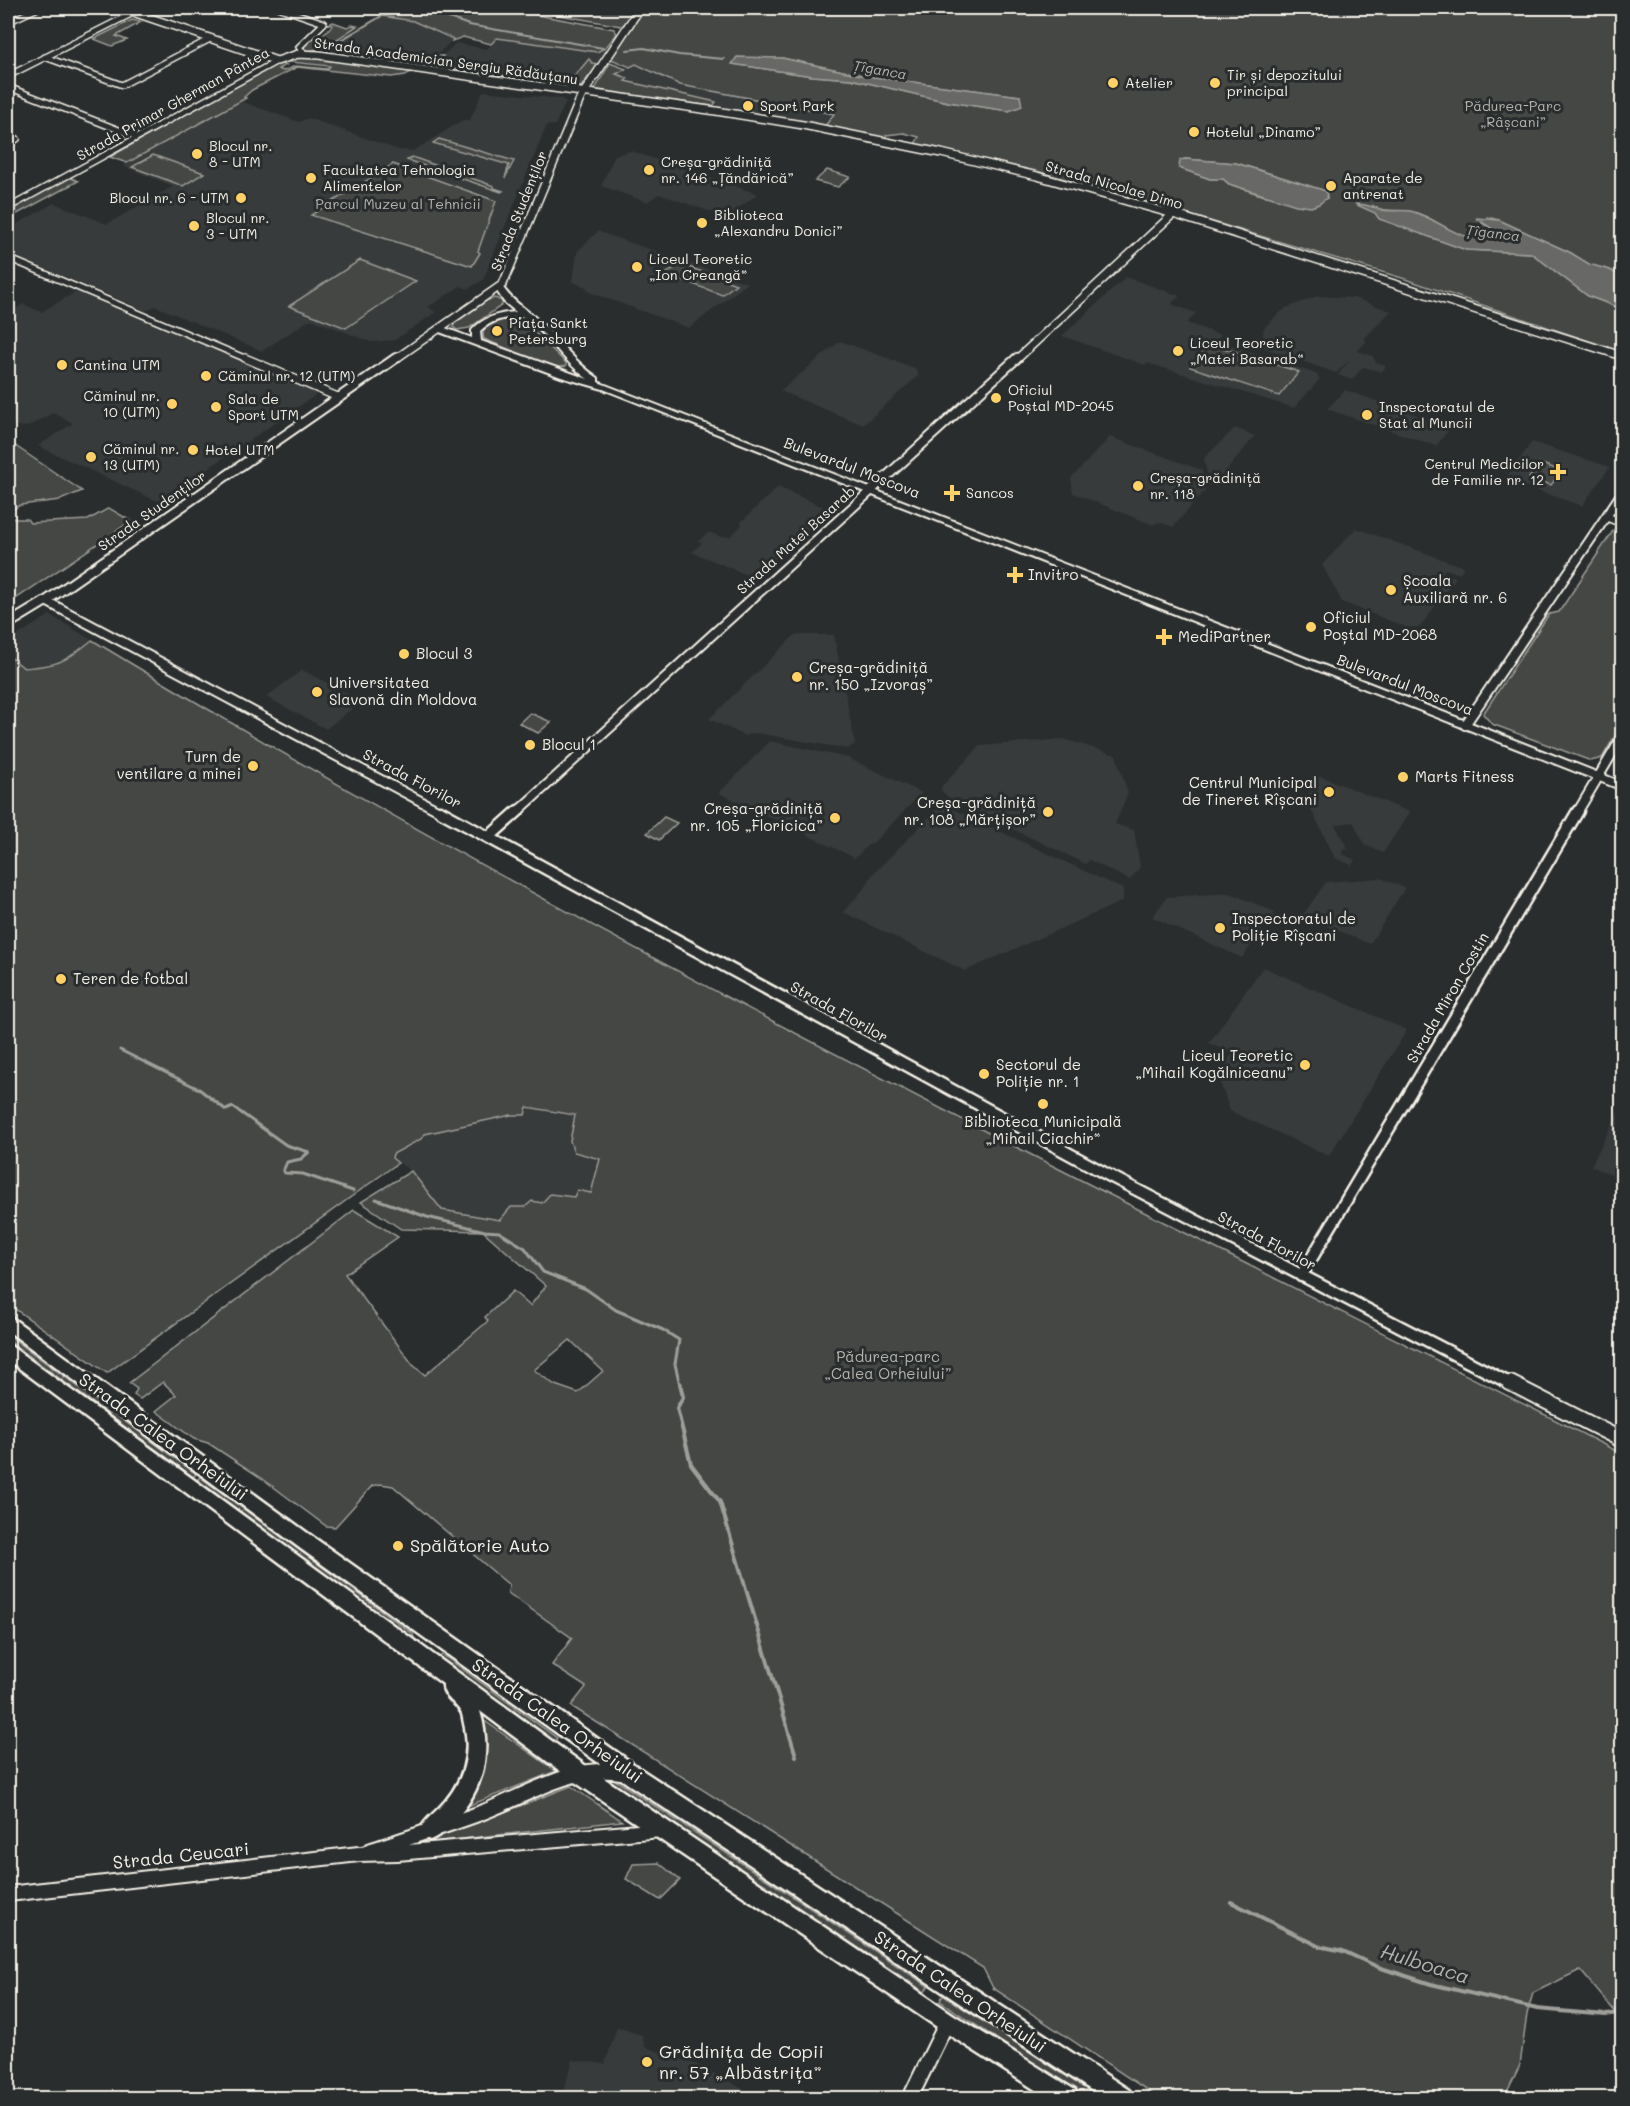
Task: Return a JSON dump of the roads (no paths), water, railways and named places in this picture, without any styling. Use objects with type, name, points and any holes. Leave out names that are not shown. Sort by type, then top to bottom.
[{"type":"highway","name":"Strada Calea Orheiului","points":[[8,1322],[435,1636],[635,1777],[1121,2098]]},
{"type":"highway","name":"Strada Calea Orheiului","points":[[8,1351],[579,1773],[947,2022],[1067,2098]]},
{"type":"highway","points":[[430,1830],[447,1816],[466,1792],[476,1764],[477,1739],[468,1707],[426,1660],[435,1636]]},
{"type":"main road","points":[[121,8],[277,61]]},
{"type":"main road","name":"Strada Studenților","points":[[8,624],[46,601],[499,288],[508,274],[574,112],[640,8]]},
{"type":"main road","name":"Strada Primar Gherman Pântea","points":[[277,61],[289,55],[304,53]]},
{"type":"main road","name":"Strada Academician Sergiu Rădăuțanu","points":[[304,53],[585,93]]},
{"type":"main road","name":"Strada Nicolae Dimo","points":[[585,93],[752,117],[873,139],[1037,176],[1173,214],[1623,356]]},
{"type":"main road","name":"Strada Matei Basarab","points":[[489,837],[1173,214]]},
{"type":"main road","name":"Bulevardul Moscova","points":[[499,288],[510,304],[537,323],[588,376],[606,387]]},
{"type":"main road","points":[[477,342],[476,330],[487,320],[505,315],[524,314]]},
{"type":"main road","name":"Bulevardul Moscova","points":[[440,329],[554,371],[606,387],[1623,786]]},
{"type":"main road","points":[[554,371],[567,369],[574,362]]},
{"type":"main road","points":[[1465,725],[1623,494]]},
{"type":"main road","name":"Strada Florilor","points":[[46,601],[489,837],[880,1051],[1301,1276],[1623,1440]]},
{"type":"main road","name":"Strada Miron Costin","points":[[1301,1276],[1623,737]]},
{"type":"main road","name":"Strada Ceucari","points":[[359,1854],[500,1806],[579,1773],[608,1770],[635,1777]]},
{"type":"main road","name":"Strada Ceucari","points":[[8,1894],[359,1854],[408,1852],[661,1830]]},
{"type":"main road","points":[[910,2098],[947,2022]]},
{"type":"street","points":[[8,22],[38,8]]},
{"type":"street","points":[[280,8],[324,23],[299,47],[304,53]]},
{"type":"street","points":[[8,76],[135,12]]},
{"type":"street","points":[[45,57],[122,85],[210,39]]},
{"type":"street","name":"Strada Primar Gherman Pântea","points":[[8,207],[277,61]]},
{"type":"street","points":[[8,87],[137,137]]},
{"type":"street","points":[[8,135],[17,139],[8,144]]},
{"type":"street","points":[[8,258],[340,398]]},
{"type":"street","points":[[1607,517],[1623,523]]},
{"type":"waterway","name":"Țîganca","points":[[420,8],[469,25],[603,48]]},
{"type":"waterway","name":"Țîganca","points":[[627,50],[644,48],[679,55],[724,59]]},
{"type":"waterway","points":[[120,1050],[199,1089],[226,1110],[233,1107],[286,1145],[309,1152],[301,1159],[287,1162],[283,1171],[285,1173],[303,1174],[353,1191]]},
{"type":"waterway","points":[[376,1199],[427,1217],[485,1231],[499,1232],[525,1248],[543,1272],[586,1289],[616,1310],[663,1330],[679,1340],[675,1364],[680,1385]]},
{"type":"waterway","points":[[680,1383],[683,1397],[677,1408],[691,1464],[720,1502],[796,1756]]},
{"type":"waterway","name":"Hulboaca","points":[[1231,1902],[1319,1946],[1343,1951],[1378,1967],[1431,1984],[1537,2009],[1606,2015],[1622,2012]]},
{"type":"place","name":"Atelier","points":[[1113,83]]},
{"type":"place","name":"Tir și depozitului principal","points":[[1215,83]]},
{"type":"place","name":"Sport Park","points":[[748,106]]},
{"type":"place","name":"Hotelul „Dinamo”","points":[[1194,132]]},
{"type":"place","name":"Blocul nr. 8 - UTM","points":[[197,154]]},
{"type":"place","name":"Creșa-grădiniță nr. 146 „Țăndărică”","points":[[649,170]]},
{"type":"place","name":"Facultatea Tehnologia Alimentelor","points":[[311,178]]},
{"type":"place","name":"Aparate de antrenat","points":[[1331,186]]},
{"type":"place","name":"Blocul nr. 6 - UTM","points":[[241,198]]},
{"type":"place","name":"Biblioteca „Alexandru Donici”","points":[[702,223]]},
{"type":"place","name":"Blocul nr. 3 - UTM","points":[[194,226]]},
{"type":"place","name":"Liceul Teoretic „Ion Creangă“","points":[[637,267]]},
{"type":"place","name":"Piața Sankt Petersburg","points":[[497,331]]},
{"type":"place","name":"Liceul Teoretic „Matei Basarab“","points":[[1178,351]]},
{"type":"place","name":"Cantina UTM","points":[[62,365]]},
{"type":"place","name":"Căminul nr. 12 (UTM)","points":[[206,376]]},
{"type":"place","name":"Oficiul Poștal MD-2045","points":[[996,398]]},
{"type":"place","name":"Căminul nr. 10 (UTM)","points":[[172,404]]},
{"type":"place","name":"Sala de Sport UTM","points":[[216,407]]},
{"type":"place","name":"Inspectoratul de Stat al Muncii","points":[[1367,415]]},
{"type":"place","name":"Hotel UTM","points":[[193,450]]},
{"type":"place","name":"Căminul nr. 13 (UTM)","points":[[91,457]]},
{"type":"place","name":"Centrul Medicilor de Familie nr. 12","points":[[1558,472]]},
{"type":"place","name":"Creșa-grădiniță nr. 118","points":[[1138,486]]},
{"type":"place","name":"Sancos","points":[[952,493]]},
{"type":"place","name":"Invitro","points":[[1015,575]]},
{"type":"place","name":"Școala Auxiliară nr. 6","points":[[1391,590]]},
{"type":"place","name":"Oficiul Poștal MD-2068","points":[[1311,627]]},
{"type":"place","name":"MediPartner","points":[[1164,637]]},
{"type":"place","name":"Blocul 3","points":[[404,654]]},
{"type":"place","name":"Creșa-grădiniță nr. 150 „Izvoraș”","points":[[797,677]]},
{"type":"place","name":"Universitatea Slavonă din Moldova","points":[[317,692]]},
{"type":"place","name":"Blocul 1","points":[[530,745]]},
{"type":"place","name":"Turn de ventilare a minei","points":[[253,766]]},
{"type":"place","name":"Marts Fitness","points":[[1403,777]]},
{"type":"place","name":"Centrul Municipal de Tineret Rîșcani","points":[[1329,792]]},
{"type":"place","name":"Creșa-grădiniță nr. 108 „Mărțișor”","points":[[1048,812]]},
{"type":"place","name":"Creșa-grădiniță nr. 105 „Floricica”","points":[[835,818]]},
{"type":"place","name":"Inspectoratul de Poliție Rîșcani","points":[[1220,928]]},
{"type":"place","name":"Teren de fotbal","points":[[61,979]]},
{"type":"place","name":"Liceul Teoretic „Mihail Kogălniceanu”","points":[[1305,1065]]},
{"type":"place","name":"Sectorul de Poliție nr. 1","points":[[984,1074]]},
{"type":"place","name":"Biblioteca Municipală „Mihail Ciachir“","points":[[1043,1104]]},
{"type":"place","name":"Spălătorie Auto","points":[[398,1546]]},
{"type":"place","name":"Grădinița de Copii nr. 57 „Albăstrița”","points":[[647,2062]]},
{"type":"park label","name":"Pădurea-Parc „Râșcani”","points":[[1513,114]]},
{"type":"park label","name":"Parcul Muzeu al Tehnicii","points":[[398,204]]},
{"type":"park label","name":"Pădurea-parc „Calea Orheiului”","points":[[888,1366]]}]
